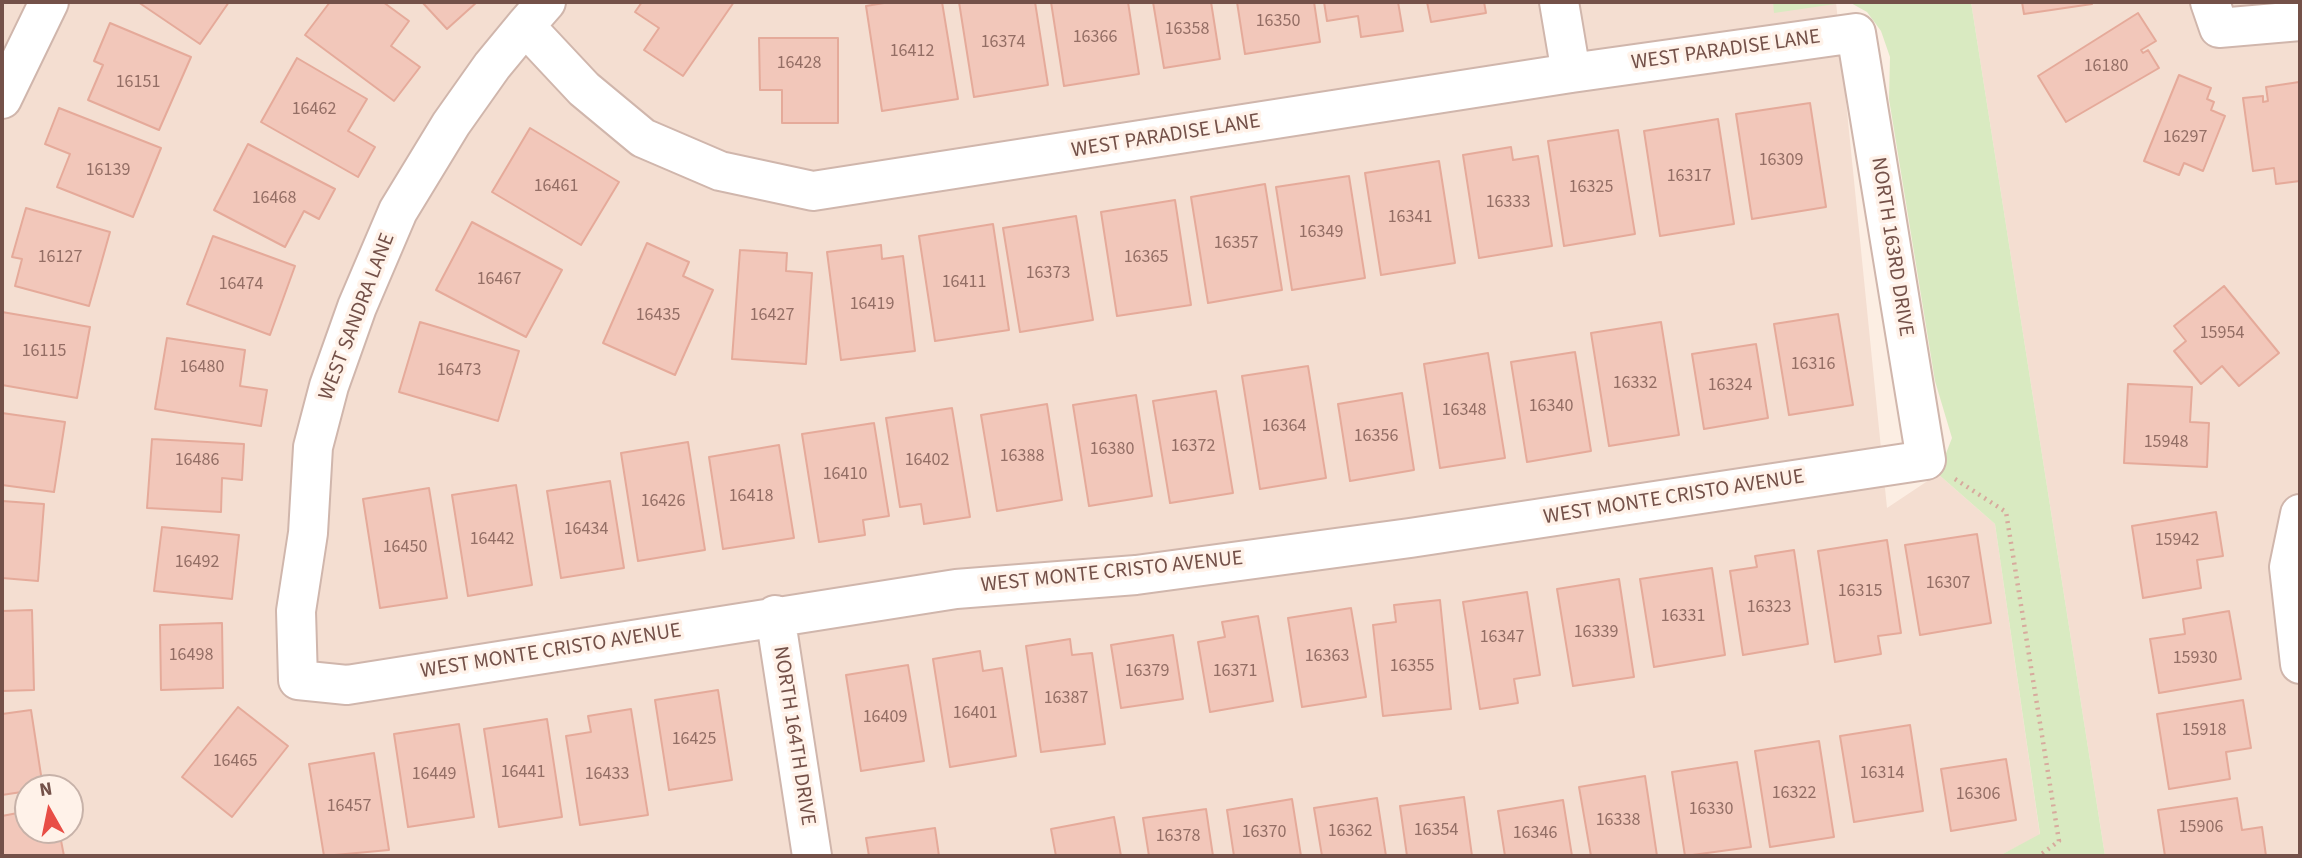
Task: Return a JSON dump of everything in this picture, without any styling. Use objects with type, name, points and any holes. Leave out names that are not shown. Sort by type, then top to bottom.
[{"type":"street","points":[[2,99],[49,2]]},
{"type":"street","points":[[1559,2],[1571,74]]},
{"type":"street","name":"WEST PARADISE LANE","points":[[536,14],[584,89],[643,138],[720,171],[813,191],[1571,74],[1856,33]]},
{"type":"street","name":"WEST SANDRA LANE","points":[[298,680],[296,611],[308,533],[313,447],[329,386],[357,307],[398,211],[451,124],[536,14]]},
{"type":"street","points":[[2214,15],[2300,21]]},
{"type":"street","name":"NORTH 163RD DRIVE","points":[[1856,33],[1926,460]]},
{"type":"street","name":"WEST MONTE CRISTO AVENUE","points":[[298,680],[347,685],[775,615],[956,589],[1191,567],[1926,460]]},
{"type":"street","points":[[2300,514],[2289,567],[2300,664]]},
{"type":"street","name":"NORTH 164TH DRIVE","points":[[775,615],[812,856]]},
{"type":"path","points":[[1926,460],[2007,512],[2059,841],[2039,856]]},
{"type":"shaded area","points":[[2,2],[1773,2],[1775,12],[1836,2],[1887,508],[1938,474],[1995,524],[2040,835],[1999,856],[2,856]]},
{"type":"shaded area","points":[[1971,2],[2300,2],[2300,856],[2105,856]]},
{"type":"green space","points":[[1773,2],[1849,2],[1774,13]]},
{"type":"green space","points":[[1849,2],[1971,2],[2105,856],[1999,856],[2040,834],[1995,524],[1938,474],[1952,438],[1935,381],[1889,99],[1890,57],[1881,31],[1867,12]]},
{"type":"building","points":[[138,2],[229,2],[200,44]]},
{"type":"building","points":[[330,2],[383,2],[409,21],[391,46],[420,67],[394,101],[305,35]]},
{"type":"building","points":[[422,2],[477,2],[447,29]]},
{"type":"building","points":[[642,2],[734,2],[683,76],[644,50],[659,28],[635,12]]},
{"type":"building","points":[[890,2],[942,2],[958,99],[882,111],[866,6]]},
{"type":"building","points":[[959,2],[1035,2],[1048,85],[974,97]]},
{"type":"building","points":[[1051,2],[1128,2],[1139,74],[1064,86]]},
{"type":"building","points":[[1153,2],[1211,2],[1220,59],[1164,68]]},
{"type":"building","points":[[1237,2],[1314,2],[1320,42],[1245,54]]},
{"type":"building","points":[[1324,2],[1398,2],[1403,31],[1361,37],[1358,16],[1327,21]]},
{"type":"building","points":[[1427,2],[1484,2],[1486,13],[1431,22]]},
{"type":"building","points":[[2022,2],[2091,2],[2092,4],[2024,14]]},
{"type":"building","points":[[2138,13],[2156,41],[2141,50],[2143,53],[2148,50],[2159,68],[2066,122],[2038,76]]},
{"type":"building","points":[[110,23],[191,57],[159,130],[88,100],[103,65],[94,61]]},
{"type":"building","points":[[759,38],[838,38],[838,123],[782,123],[782,90],[760,90]]},
{"type":"building","points":[[297,58],[367,99],[348,131],[375,147],[358,177],[261,122]]},
{"type":"building","points":[[2179,75],[2211,88],[2207,99],[2214,102],[2211,110],[2225,116],[2203,171],[2184,163],[2179,175],[2144,161]]},
{"type":"building","points":[[2299,82],[2300,181],[2276,184],[2274,168],[2253,171],[2243,98],[2263,96],[2263,102],[2268,101],[2266,87]]},
{"type":"building","points":[[1810,103],[1826,207],[1752,219],[1736,114]]},
{"type":"building","points":[[59,108],[161,148],[133,217],[57,187],[70,154],[45,144]]},
{"type":"building","points":[[1718,119],[1734,224],[1660,236],[1644,131]]},
{"type":"building","points":[[530,128],[619,182],[581,245],[492,192]]},
{"type":"building","points":[[1618,130],[1635,234],[1564,246],[1548,141]]},
{"type":"building","points":[[248,144],[335,189],[319,219],[304,211],[285,247],[214,210]]},
{"type":"building","points":[[1511,147],[1513,160],[1538,156],[1552,246],[1479,258],[1463,155]]},
{"type":"building","points":[[1439,161],[1455,263],[1381,275],[1365,173]]},
{"type":"building","points":[[1349,176],[1365,278],[1292,290],[1276,187]]},
{"type":"building","points":[[1265,184],[1282,290],[1208,303],[1191,197]]},
{"type":"building","points":[[1175,200],[1191,305],[1117,316],[1101,212]]},
{"type":"building","points":[[26,208],[110,232],[89,306],[15,286],[22,259],[12,257]]},
{"type":"building","points":[[1076,216],[1093,320],[1020,332],[1003,228]]},
{"type":"building","points":[[472,222],[562,270],[526,337],[436,290]]},
{"type":"building","points":[[993,224],[1009,330],[935,341],[919,236]]},
{"type":"building","points":[[213,236],[295,266],[270,335],[187,304]]},
{"type":"building","points":[[647,243],[689,262],[683,276],[713,290],[675,375],[603,343]]},
{"type":"building","points":[[881,245],[882,259],[903,256],[915,351],[841,360],[827,252]]},
{"type":"building","points":[[740,250],[787,253],[786,271],[812,273],[806,364],[732,359]]},
{"type":"building","points":[[2224,286],[2279,353],[2239,386],[2222,366],[2201,384],[2174,351],[2186,341],[2174,326]]},
{"type":"building","points":[[2,312],[90,327],[77,398],[2,385]]},
{"type":"building","points":[[1838,314],[1853,405],[1789,415],[1774,324]]},
{"type":"building","points":[[420,322],[519,351],[498,421],[399,392]]},
{"type":"building","points":[[1661,322],[1679,435],[1609,446],[1591,333]]},
{"type":"building","points":[[167,338],[245,350],[240,386],[267,390],[261,426],[155,409]]},
{"type":"building","points":[[1756,344],[1768,418],[1704,429],[1692,354]]},
{"type":"building","points":[[1575,352],[1591,451],[1527,462],[1511,362]]},
{"type":"building","points":[[1488,353],[1505,458],[1440,468],[1424,364]]},
{"type":"building","points":[[1308,366],[1326,478],[1260,489],[1242,376]]},
{"type":"building","points":[[2128,384],[2192,387],[2190,422],[2209,423],[2207,467],[2124,463]]},
{"type":"building","points":[[1216,391],[1233,493],[1170,503],[1153,401]]},
{"type":"building","points":[[1402,393],[1414,470],[1350,481],[1338,404]]},
{"type":"building","points":[[1136,395],[1152,496],[1089,506],[1073,405]]},
{"type":"building","points":[[1047,404],[1062,500],[997,511],[981,415]]},
{"type":"building","points":[[952,408],[970,517],[924,524],[921,504],[900,507],[886,418]]},
{"type":"building","points":[[2,413],[65,422],[54,492],[2,485]]},
{"type":"building","points":[[874,423],[889,516],[863,520],[865,535],[819,542],[802,434]]},
{"type":"building","points":[[152,439],[244,444],[242,480],[222,478],[221,512],[147,508]]},
{"type":"building","points":[[688,442],[705,550],[638,561],[621,453]]},
{"type":"building","points":[[779,445],[794,538],[723,549],[709,457]]},
{"type":"building","points":[[610,481],[624,568],[561,578],[547,491]]},
{"type":"building","points":[[516,485],[532,585],[468,596],[452,495]]},
{"type":"building","points":[[429,488],[447,598],[380,608],[363,499]]},
{"type":"building","points":[[2,501],[44,504],[38,581],[2,578]]},
{"type":"building","points":[[2216,512],[2223,556],[2197,560],[2201,588],[2143,598],[2132,526]]},
{"type":"building","points":[[162,527],[239,535],[232,599],[154,591]]},
{"type":"building","points":[[1977,534],[1991,623],[1920,635],[1905,545]]},
{"type":"building","points":[[1887,540],[1901,633],[1878,636],[1881,654],[1835,662],[1818,551]]},
{"type":"building","points":[[1794,550],[1808,644],[1743,655],[1730,571],[1757,567],[1755,556]]},
{"type":"building","points":[[1712,568],[1725,655],[1654,667],[1640,579]]},
{"type":"building","points":[[1619,579],[1634,677],[1573,686],[1557,589]]},
{"type":"building","points":[[1527,592],[1540,675],[1514,679],[1518,703],[1480,709],[1463,602]]},
{"type":"building","points":[[1440,600],[1451,709],[1383,716],[1373,625],[1396,622],[1394,605]]},
{"type":"building","points":[[1351,608],[1366,697],[1302,707],[1288,618]]},
{"type":"building","points":[[32,610],[34,690],[2,691],[2,611]]},
{"type":"building","points":[[2229,611],[2241,679],[2159,693],[2150,639],[2185,634],[2183,619]]},
{"type":"building","points":[[1258,616],[1273,701],[1210,712],[1198,642],[1225,637],[1222,622]]},
{"type":"building","points":[[222,623],[223,688],[161,690],[160,625]]},
{"type":"building","points":[[1173,635],[1183,699],[1121,708],[1111,645]]},
{"type":"building","points":[[1070,639],[1072,655],[1092,653],[1105,744],[1041,752],[1026,646]]},
{"type":"building","points":[[980,651],[983,671],[1002,668],[1016,756],[950,767],[933,659]]},
{"type":"building","points":[[908,665],[924,761],[861,771],[846,675]]},
{"type":"building","points":[[718,690],[732,780],[669,790],[655,700]]},
{"type":"building","points":[[2243,700],[2251,748],[2226,752],[2230,779],[2169,789],[2157,714]]},
{"type":"building","points":[[238,707],[288,746],[232,817],[182,777]]},
{"type":"building","points":[[631,709],[648,815],[580,825],[566,736],[591,732],[588,716]]},
{"type":"building","points":[[31,710],[41,774],[14,774],[14,793],[2,795],[2,714]]},
{"type":"building","points":[[547,719],[562,817],[499,827],[484,729]]},
{"type":"building","points":[[459,724],[474,817],[408,827],[394,734]]},
{"type":"building","points":[[1910,725],[1923,811],[1854,822],[1840,736]]},
{"type":"building","points":[[1819,741],[1834,837],[1770,847],[1755,751]]},
{"type":"building","points":[[374,753],[389,850],[324,856],[309,764]]},
{"type":"building","points":[[2006,759],[2016,820],[1951,831],[1941,769]]},
{"type":"building","points":[[1737,762],[1751,847],[1685,856],[1672,772]]},
{"type":"building","points":[[1645,776],[1657,856],[1591,856],[1579,787]]},
{"type":"building","points":[[1464,797],[1472,856],[1407,856],[1400,806]]},
{"type":"building","points":[[1377,798],[1386,856],[1322,856],[1314,808]]},
{"type":"building","points":[[2237,798],[2242,830],[2262,827],[2266,856],[2165,856],[2158,810]]},
{"type":"building","points":[[1292,799],[1301,856],[1234,856],[1227,810]]},
{"type":"building","points":[[1563,800],[1572,856],[1505,856],[1498,811]]},
{"type":"building","points":[[1206,809],[1213,856],[1149,856],[1143,818]]},
{"type":"building","points":[[14,814],[14,844],[62,844],[64,856],[2,856],[2,816]]},
{"type":"building","points":[[1114,817],[1121,856],[1056,856],[1051,829]]},
{"type":"building","points":[[935,828],[939,856],[869,856],[866,838]]}]
